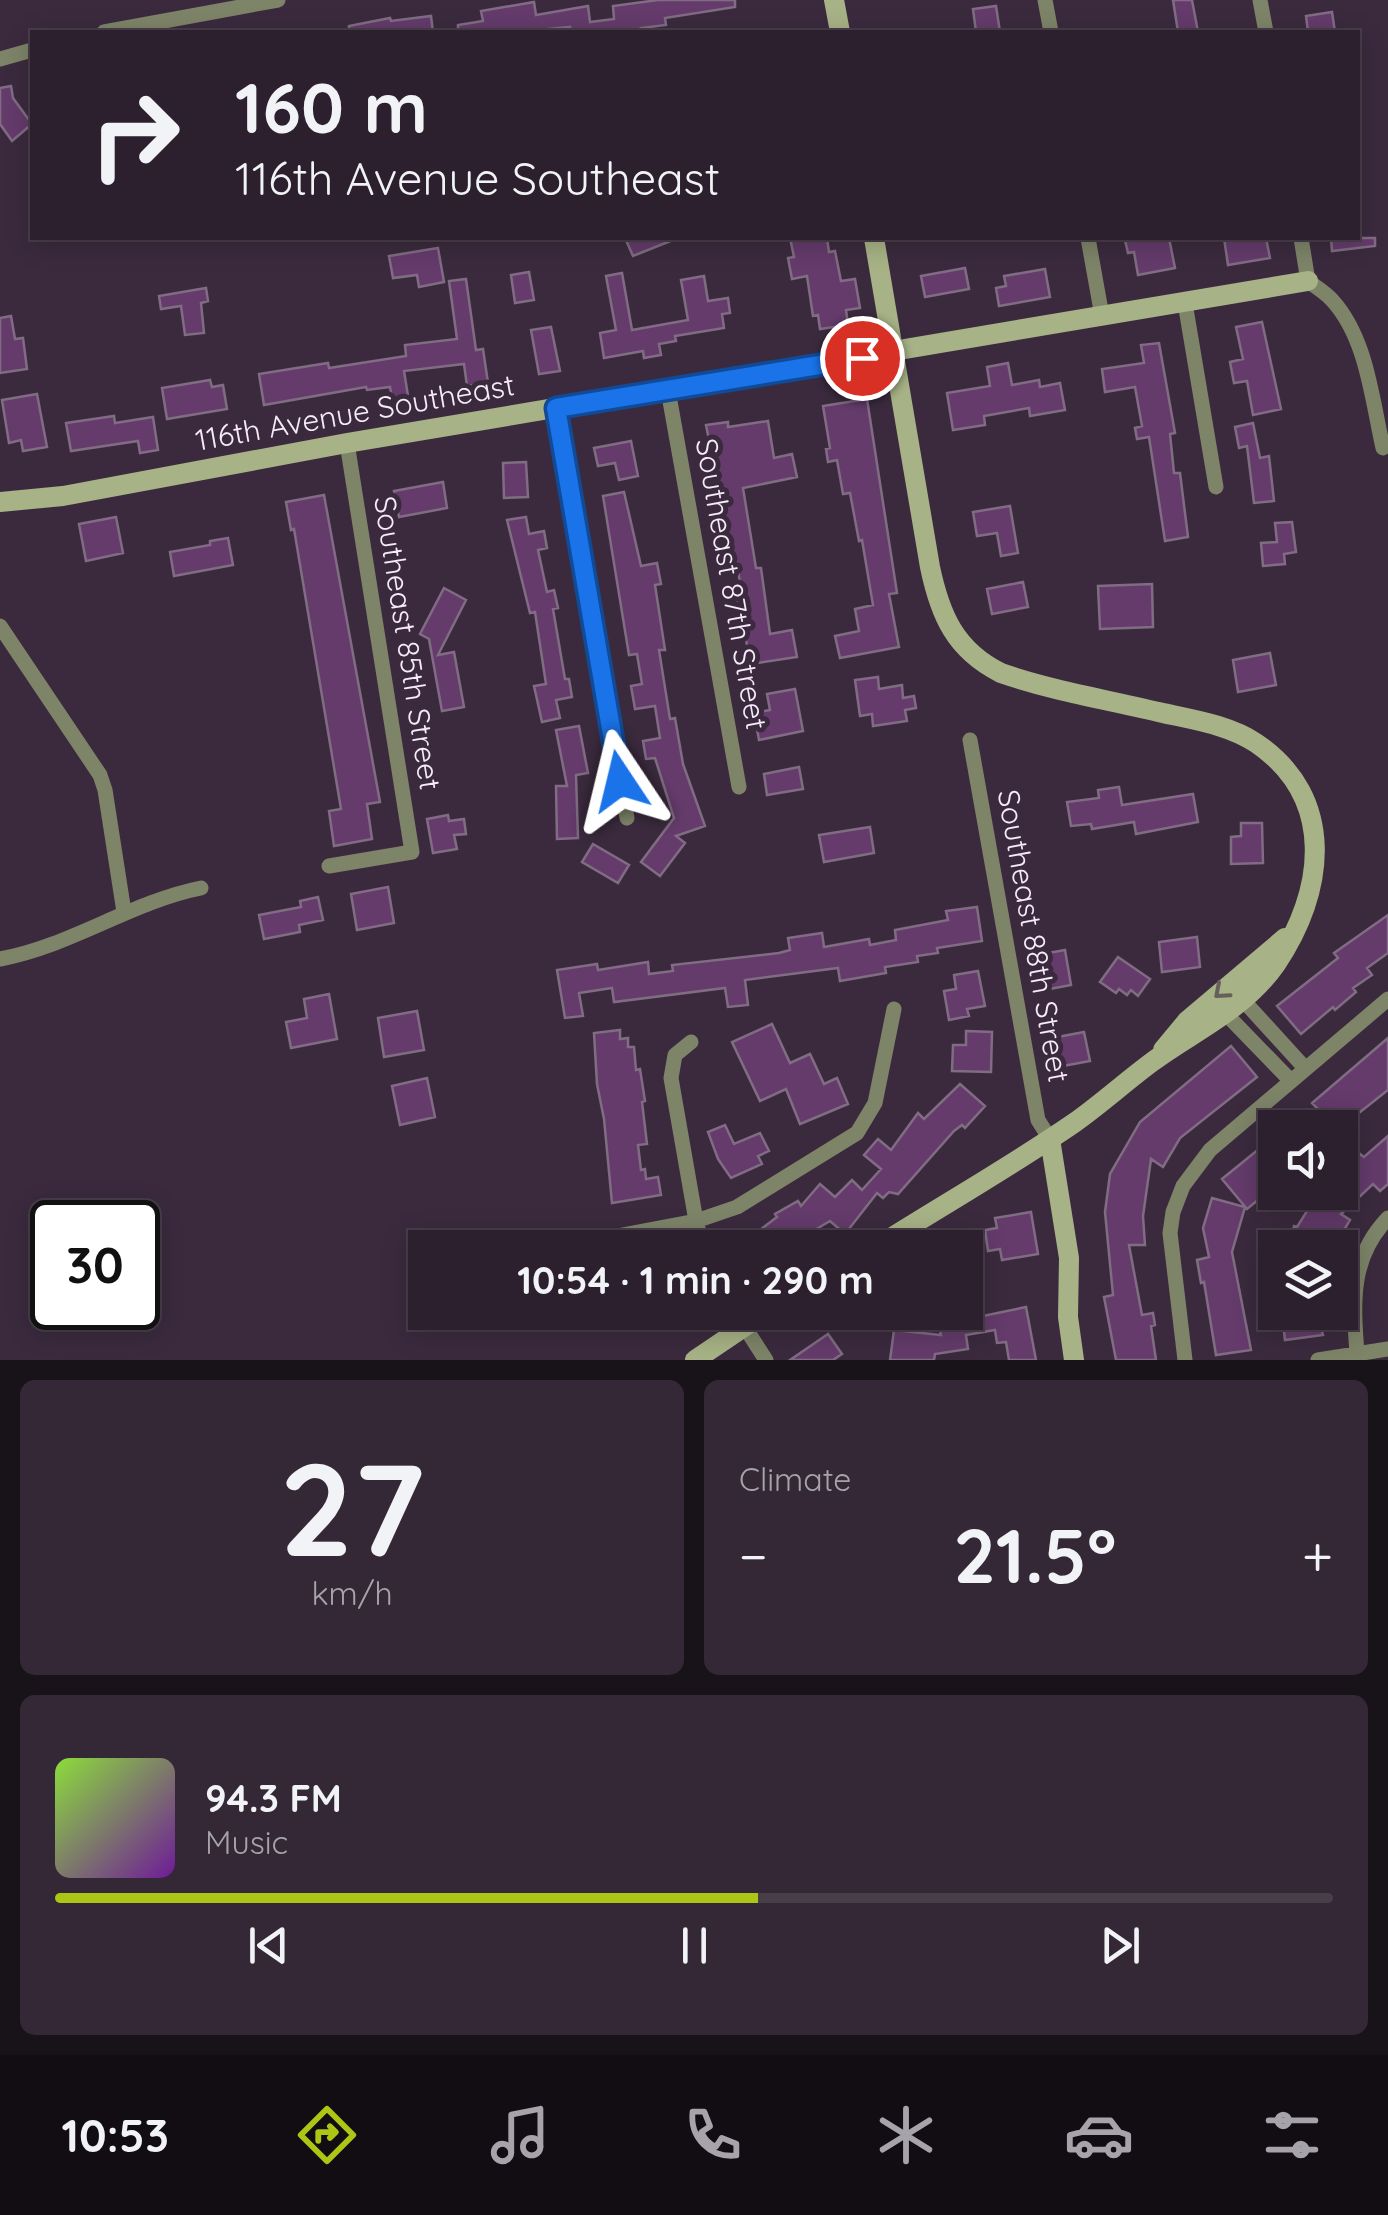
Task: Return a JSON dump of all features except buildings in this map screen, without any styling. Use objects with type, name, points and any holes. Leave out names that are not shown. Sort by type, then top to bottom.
[{"type":"street","points":[[115,30],[278,0]]},
{"type":"street","points":[[834,0],[840,30]]},
{"type":"street","points":[[1045,0],[1051,30]]},
{"type":"street","points":[[1260,0],[1266,30]]},
{"type":"street","points":[[0,59],[30,51]]},
{"type":"street","points":[[874,240],[930,567],[952,634],[980,663],[1001,674],[1234,732],[1271,754],[1300,792],[1314,834],[1315,870],[1308,902],[1274,966],[1242,999],[1050,1138],[904,1230]]},
{"type":"street","points":[[1088,240],[1102,316]]},
{"type":"street","points":[[1300,240],[1308,281],[1332,300],[1350,326],[1384,448]]},
{"type":"street","name":"116th Avenue Southeast","points":[[0,502],[64,496],[347,443],[1308,281]]},
{"type":"street","points":[[1185,303],[1216,488]]},
{"type":"street","name":"Southeast 87th Street","points":[[668,390],[739,787]]},
{"type":"street","points":[[556,408],[627,818]]},
{"type":"street","name":"Southeast 85th Street","points":[[330,866],[412,852],[347,443]]},
{"type":"street","name":"116th Avenue Southeast","points":[[0,517],[64,496]]},
{"type":"street","points":[[0,626],[100,775],[106,790],[124,912]]},
{"type":"street","name":"Southeast 88th Street","points":[[970,740],[1038,1120],[1050,1138]]},
{"type":"street","points":[[0,958],[46,946],[165,896],[201,888]]},
{"type":"street","points":[[1156,1060],[1187,1021],[1294,932]]},
{"type":"street","points":[[1242,999],[1304,1067]]},
{"type":"street","points":[[1185,1360],[1170,1253],[1173,1212],[1194,1168],[1304,1067],[1388,999]]},
{"type":"street","points":[[651,1230],[696,1222],[737,1207],[858,1133],[876,1103],[894,1009]]},
{"type":"street","points":[[1226,1014],[1290,1080]]},
{"type":"street","points":[[691,1042],[675,1055],[671,1078],[698,1230]]},
{"type":"street","points":[[1050,1138],[1069,1258],[1068,1318],[1074,1360]]},
{"type":"street","points":[[1356,1353],[1353,1300],[1357,1270],[1368,1244],[1388,1218]]},
{"type":"street","points":[[695,1360],[728,1330]]},
{"type":"street","points":[[746,1330],[766,1360]]},
{"type":"street","points":[[1318,1360],[1388,1349]]},
{"type":"route","points":[[620,781],[556,408],[862,358]]}]
